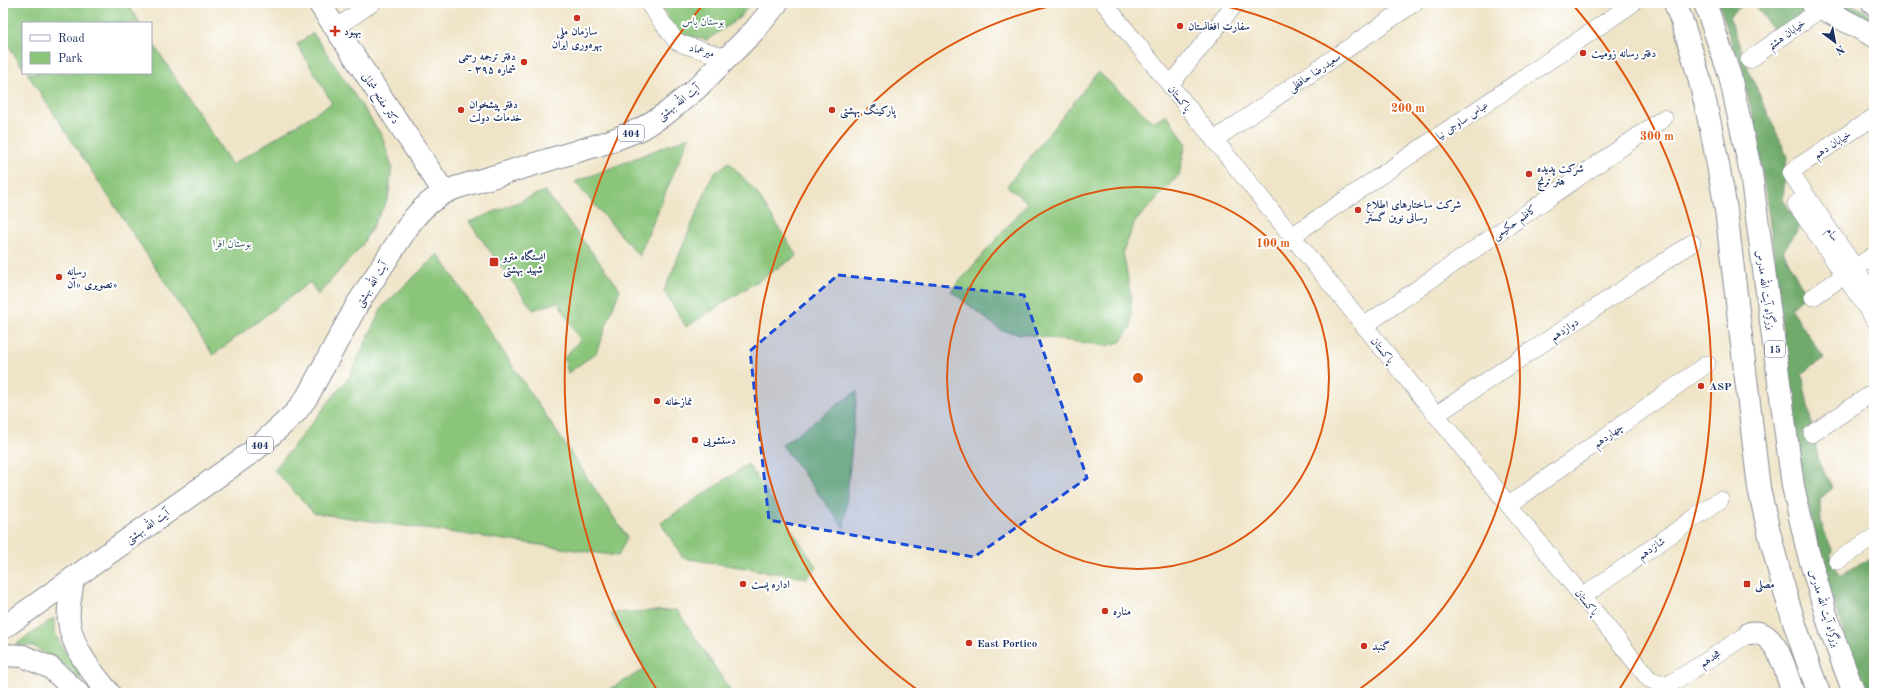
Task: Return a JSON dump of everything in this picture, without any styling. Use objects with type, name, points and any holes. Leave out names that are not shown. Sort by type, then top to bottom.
[{"type":"main road","name":"دکتر مفتح شمالی","points":[[319,3],[444,192]]},
{"type":"main road","name":"آیت الله بهشتی","points":[[3,628],[256,449],[296,412],[307,397],[358,303],[420,210],[444,192],[608,142],[640,129],[668,112],[697,88],[755,30],[777,3]]},
{"type":"main road","points":[[1675,3],[1686,31],[1696,68],[1722,189],[1762,500],[1798,637],[1819,693]]},
{"type":"main road","name":"بزرگراه آیت الله مدرس","points":[[1705,3],[1730,76],[1751,173],[1793,486],[1808,552],[1831,631],[1854,693]]},
{"type":"main road","points":[[1817,6],[1874,36]]},
{"type":"main road","points":[[73,578],[69,620],[76,647],[90,669],[109,693]]},
{"type":"main road","points":[[1750,633],[1758,631],[1767,636],[1775,646],[1793,693]]},
{"type":"main road","points":[[3,656],[24,656],[51,668],[78,693]]},
{"type":"street","points":[[336,28],[372,3]]},
{"type":"street","name":"میرعماد","points":[[648,3],[676,41],[717,53],[727,59]]},
{"type":"street","name":"پاکستان","points":[[1104,3],[1649,679],[1663,685],[1670,684]]},
{"type":"street","points":[[1170,85],[1236,3]]},
{"type":"street","name":"سعیدرضا حافظی","points":[[1214,140],[1414,3]]},
{"type":"street","name":"عباس ساوجی نیا","points":[[1292,236],[1632,4]]},
{"type":"street","name":"خیابان هشتم","points":[[1750,60],[1817,6]]},
{"type":"street","name":"خیابان دهم","points":[[1791,173],[1799,166],[1874,117]]},
{"type":"street","name":"کاظم حکیمی","points":[[1364,326],[1664,118]]},
{"type":"street","name":"سام","points":[[1791,173],[1802,200],[1850,272],[1874,296]]},
{"type":"street","name":"دوازدهم","points":[[1436,415],[1692,243]]},
{"type":"street","points":[[1813,297],[1874,255]]},
{"type":"street","points":[[1850,272],[1874,319]]},
{"type":"street","name":"چهاردهم","points":[[1508,505],[1706,364]]},
{"type":"street","points":[[1812,434],[1874,392]]},
{"type":"street","name":"شانزدهم","points":[[1582,597],[1720,500]]},
{"type":"street","points":[[1838,562],[1874,536]]},
{"type":"street","name":"هجدهم","points":[[1670,684],[1750,633]]},
{"type":"highlighted area","points":[[838,275],[1024,295],[1087,478],[974,557],[769,520],[750,351]]},
{"type":"green space","points":[[3,3],[127,3],[139,22],[22,22],[22,66],[3,37]]},
{"type":"green space","name":"بوستان یاس","points":[[660,3],[751,3],[739,18],[707,40],[677,34]]},
{"type":"green space","points":[[1719,3],[1746,3],[1729,16],[1751,76],[1787,156],[1783,199],[1800,227],[1783,251],[1806,295],[1790,308],[1824,358],[1802,374],[1819,463],[1833,488],[1820,498],[1821,523],[1833,552],[1830,554],[1839,576],[1874,556],[1874,693],[1863,693],[1861,690],[1829,585],[1808,506],[1797,441],[1774,253],[1755,129],[1742,76]]},
{"type":"green space","points":[[1754,3],[1801,3],[1809,8],[1775,33]]},
{"type":"green space","points":[[1828,3],[1849,3],[1874,16],[1874,28]]},
{"type":"green space","name":"بوستان افرا","points":[[313,33],[382,136],[392,167],[388,199],[362,245],[318,295],[310,282],[213,355],[28,74],[152,74],[152,42],[232,165],[332,103],[297,44]]},
{"type":"green space","points":[[1098,72],[1153,122],[1166,114],[1186,143],[1179,175],[1135,222],[1123,252],[1131,296],[1131,327],[1120,342],[1106,346],[1002,331],[951,291],[1028,203],[1007,186]]},
{"type":"green space","points":[[689,137],[639,256],[575,182]]},
{"type":"green space","points":[[729,162],[756,192],[797,256],[686,327],[664,291],[713,174]]},
{"type":"green space","points":[[545,191],[620,289],[596,353],[568,373],[564,358],[580,340],[558,302],[533,310],[469,222]]},
{"type":"green space","points":[[438,254],[627,537],[618,556],[314,513],[274,470],[349,377],[382,307]]},
{"type":"green space","points":[[857,391],[844,528],[782,445]]},
{"type":"green space","points":[[748,464],[817,568],[807,578],[683,558],[661,523]]},
{"type":"green space","points":[[677,610],[732,693],[603,693],[645,669],[610,613]]},
{"type":"green space","points":[[54,618],[54,631],[61,646],[83,676],[79,678],[69,668],[33,646],[15,645]]},
{"type":"place","name":"سازمان ملی بهره‌وری ایران","points":[[577,18]]},
{"type":"place","name":"سفارت افغانستان","points":[[1180,26]]},
{"type":"place","name":"بهبود","points":[[335,31]]},
{"type":"place","name":"دفتر رسانه زومیت","points":[[1583,53]]},
{"type":"place","name":"دفتر ترجمه رسمی - شماره ۳۹۵","points":[[524,62]]},
{"type":"place","name":"دفتر پیشخوان خدمات دولت","points":[[461,110]]},
{"type":"place","name":"پارکینگ بهشتی","points":[[832,110]]},
{"type":"place","name":"شرکت پدیده هنر ترنج","points":[[1529,174]]},
{"type":"place","name":"شرکت ساختارهای اطلاع رسانی نوین گستر","points":[[1358,210]]},
{"type":"place","name":"ایستگاه مترو شهید بهشتی","points":[[494,262]]},
{"type":"place","name":"رسانه تصویری «آن»","points":[[59,277]]},
{"type":"place","name":"ASP","points":[[1701,386]]},
{"type":"place","name":"نمازخانه","points":[[657,401]]},
{"type":"place","name":"دستشویی","points":[[695,440]]},
{"type":"place","name":"اداره پست","points":[[743,584]]},
{"type":"place","name":"مصلی","points":[[1747,584]]},
{"type":"place","name":"مناره","points":[[1105,611]]},
{"type":"place","name":"East Portico","points":[[969,643]]},
{"type":"place","name":"گنبد","points":[[1364,646]]}]
